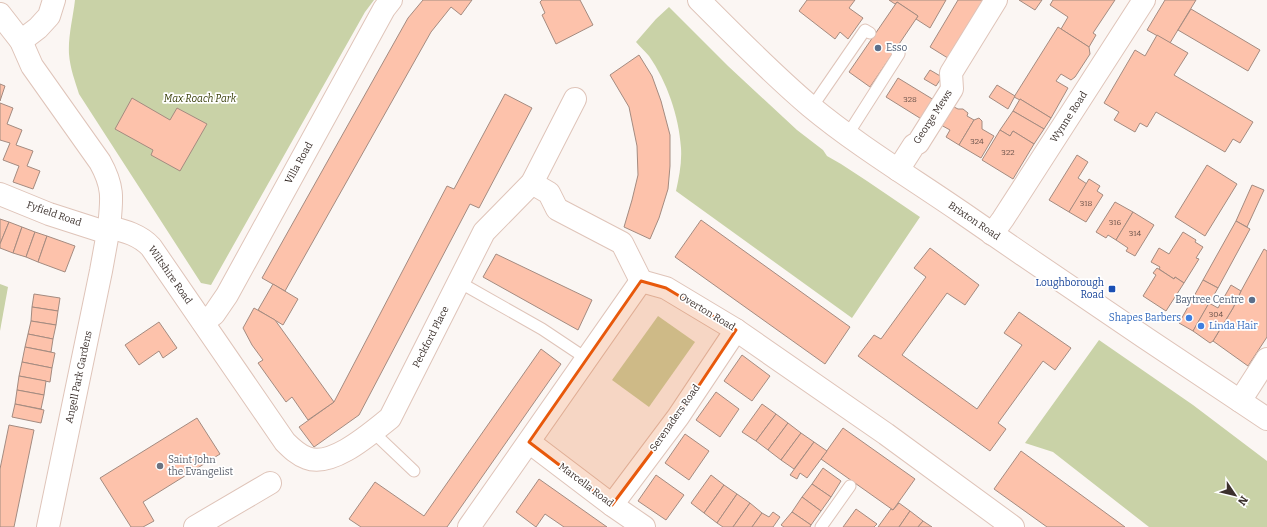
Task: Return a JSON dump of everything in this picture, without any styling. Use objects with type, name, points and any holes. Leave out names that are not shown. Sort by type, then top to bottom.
[{"type":"main road","points":[[21,41],[38,28],[49,16],[54,0]]},
{"type":"main road","name":"Villa Road","points":[[203,322],[214,314],[227,295],[384,9],[391,0]]},
{"type":"main road","name":"Brixton Road","points":[[699,0],[750,51],[812,107],[848,134],[992,234],[1267,419]]},
{"type":"main road","name":"George Mews","points":[[898,170],[952,89],[951,73],[996,0]]},
{"type":"main road","name":"Wynne Road","points":[[992,234],[1144,0]]},
{"type":"main road","points":[[0,14],[21,41],[32,66],[100,162],[107,175],[112,191],[108,230]]},
{"type":"main road","name":"Peckford Place","points":[[307,459],[323,460],[338,456],[373,432],[390,418],[484,232],[532,183],[575,99]]},
{"type":"main road","points":[[469,527],[641,281],[622,243],[557,209],[549,193],[532,183]]},
{"type":"main road","name":"Fyfield Road","points":[[0,194],[49,214],[108,230]]},
{"type":"main road","name":"Wiltshire Road","points":[[108,230],[137,236],[151,247],[285,442],[307,459]]},
{"type":"main road","name":"Angell Park Gardens","points":[[48,527],[101,271],[108,230]]},
{"type":"main road","name":"Overton Road","points":[[641,281],[666,288],[736,330],[884,437],[1013,527]]},
{"type":"main road","name":"Serenaders Road","points":[[612,505],[678,417],[736,330]]},
{"type":"main road","points":[[1240,401],[1267,359]]},
{"type":"main road","name":"Marcella Road","points":[[529,442],[612,505],[644,527]]},
{"type":"main road","points":[[195,527],[270,483]]},
{"type":"lane","points":[[812,107],[865,30],[870,33]]},
{"type":"lane","points":[[848,134],[899,54],[897,52]]},
{"type":"lane","points":[[458,282],[542,329],[587,359]]},
{"type":"lane","points":[[373,432],[414,471]]},
{"type":"lane","points":[[821,527],[850,486]]},
{"type":"highlighted area","points":[[641,281],[666,288],[736,330],[678,417],[612,505],[529,442]]},
{"type":"green space","name":"Max Roach Park","points":[[75,0],[374,0],[365,12],[211,285],[201,283],[79,94],[69,54],[70,34]]},
{"type":"green space","points":[[669,7],[728,66],[797,130],[823,150],[827,156],[920,217],[852,318],[676,191],[681,154],[680,136],[675,112],[667,88],[655,66],[649,56],[636,42],[656,19]]},
{"type":"green space","points":[[0,284],[8,287],[0,331]]},
{"type":"green space","points":[[658,316],[695,342],[649,407],[612,380]]},
{"type":"green space","points":[[1099,340],[1193,405],[1267,461],[1267,527],[1149,527],[1053,452],[1025,443]]},
{"type":"building","points":[[423,0],[472,0],[461,15],[451,7],[431,32],[285,291],[262,278],[408,18]]},
{"type":"building","points":[[542,0],[580,0],[593,25],[556,44],[542,15],[545,13],[540,2]]},
{"type":"building","points":[[807,0],[855,0],[849,8],[863,18],[848,39],[840,32],[835,39],[799,11]]},
{"type":"building","points":[[889,0],[946,0],[930,28],[916,19],[918,16],[897,2],[895,4]]},
{"type":"building","points":[[958,0],[988,0],[951,60],[930,47]]},
{"type":"building","points":[[1019,0],[1042,0],[1035,10]]},
{"type":"building","points":[[1053,0],[1115,0],[1093,33],[1096,35],[1089,47],[1061,29],[1068,17],[1050,5]]},
{"type":"building","points":[[1165,0],[1196,0],[1170,43],[1147,30]]},
{"type":"building","points":[[897,2],[918,16],[870,87],[849,72]]},
{"type":"building","points":[[1191,9],[1260,50],[1248,71],[1178,30]]},
{"type":"building","points":[[1058,27],[1089,47],[1090,54],[1075,77],[1071,80],[1061,74],[1056,81],[1068,88],[1051,118],[1020,99],[1014,97]]},
{"type":"building","points":[[1157,35],[1188,53],[1174,75],[1253,122],[1240,143],[1233,139],[1225,152],[1156,112],[1147,127],[1140,123],[1135,132],[1114,120],[1119,112],[1104,103],[1135,50],[1145,56]]},
{"type":"building","points":[[639,55],[652,76],[661,101],[670,135],[668,189],[659,218],[650,239],[624,227],[638,175],[637,146],[629,107],[610,75]]},
{"type":"building","points":[[930,70],[942,77],[936,86],[924,79]]},
{"type":"building","points":[[898,78],[934,100],[923,120],[886,97]]},
{"type":"building","points":[[0,84],[5,86],[0,101]]},
{"type":"building","points":[[997,85],[1015,96],[1008,109],[989,97]]},
{"type":"building","points":[[505,94],[532,108],[479,208],[470,204],[359,415],[314,447],[299,427],[334,402],[447,186],[454,189]]},
{"type":"building","points":[[132,98],[170,120],[177,108],[207,124],[180,171],[151,155],[153,150],[115,129]]},
{"type":"building","points":[[1020,99],[1051,118],[1044,129],[1013,111]]},
{"type":"building","points":[[0,103],[13,108],[7,124],[22,130],[16,145],[33,151],[27,166],[40,171],[33,189],[13,182],[19,166],[3,160],[10,143],[0,140]]},
{"type":"building","points":[[952,106],[958,109],[963,109],[968,113],[967,116],[974,120],[959,145],[946,137],[950,130],[941,125]]},
{"type":"building","points":[[1013,111],[1044,129],[1034,144],[1013,131],[1010,136],[1000,130]]},
{"type":"building","points":[[979,118],[982,121],[982,129],[994,136],[981,158],[959,145],[974,120]]},
{"type":"building","points":[[1000,130],[1010,136],[1013,131],[1034,144],[1013,179],[982,160]]},
{"type":"building","points":[[1077,155],[1088,162],[1078,178],[1087,184],[1069,212],[1049,200]]},
{"type":"building","points":[[1207,165],[1237,184],[1205,236],[1175,217]]},
{"type":"building","points":[[1089,179],[1100,186],[1097,191],[1103,195],[1086,222],[1069,212]]},
{"type":"building","points":[[1252,185],[1264,190],[1247,227],[1236,221]]},
{"type":"building","points":[[1115,202],[1133,212],[1116,240],[1108,235],[1106,238],[1096,232]]},
{"type":"building","points":[[1133,212],[1154,225],[1135,256],[1126,251],[1128,248],[1116,240]]},
{"type":"building","points":[[0,219],[9,222],[0,244]]},
{"type":"building","points":[[701,220],[850,327],[825,364],[675,257]]},
{"type":"building","points":[[1236,221],[1250,229],[1218,288],[1203,280]]},
{"type":"building","points":[[9,222],[22,227],[13,253],[0,248],[0,244]]},
{"type":"building","points":[[22,227],[35,232],[26,257],[13,253]]},
{"type":"building","points":[[35,232],[47,236],[38,262],[26,257]]},
{"type":"building","points":[[1183,232],[1196,240],[1195,242],[1203,247],[1196,258],[1199,259],[1184,283],[1175,277],[1174,279],[1159,269],[1160,267],[1151,262],[1159,248],[1169,254]]},
{"type":"building","points":[[47,236],[75,246],[65,272],[38,262]]},
{"type":"building","points":[[930,248],[979,285],[965,305],[947,293],[902,355],[977,409],[1022,345],[1004,333],[1019,312],[1071,348],[1055,370],[1043,361],[998,423],[1006,429],[990,451],[858,356],[874,335],[881,339],[926,277],[914,268]]},
{"type":"building","name":"Baytree Centre","points":[[1264,249],[1267,251],[1267,337],[1248,366],[1213,341],[1233,308]]},
{"type":"building","points":[[496,254],[592,300],[578,330],[483,277]]},
{"type":"building","points":[[1157,268],[1174,279],[1175,277],[1184,283],[1166,311],[1143,296],[1156,275],[1153,273]]},
{"type":"building","points":[[1203,280],[1218,288],[1193,331],[1179,323]]},
{"type":"building","points":[[273,284],[298,299],[283,325],[258,310]]},
{"type":"building","points":[[1231,285],[1241,291],[1233,308],[1213,341],[1210,343],[1193,331],[1209,303],[1218,308]]},
{"type":"building","points":[[34,294],[60,298],[58,311],[32,307]]},
{"type":"building","points":[[32,307],[58,311],[56,325],[31,321]]},
{"type":"building","points":[[254,308],[275,320],[334,402],[308,420],[292,397],[286,402],[258,363],[263,360],[252,345],[243,328]]},
{"type":"building","points":[[31,321],[56,325],[53,339],[28,334]]},
{"type":"building","points":[[159,322],[177,348],[163,358],[159,351],[139,365],[125,345]]},
{"type":"building","points":[[28,334],[53,339],[51,352],[25,347]]},
{"type":"building","points":[[25,347],[55,353],[52,368],[22,362]]},
{"type":"building","points":[[541,349],[561,364],[447,527],[361,527],[349,519],[375,482],[424,516]]},
{"type":"building","points":[[742,355],[770,376],[752,401],[724,381]]},
{"type":"building","points":[[22,362],[52,368],[50,382],[19,376]]},
{"type":"building","points":[[19,376],[46,381],[44,395],[17,390]]},
{"type":"building","points":[[17,390],[44,395],[41,409],[15,404]]},
{"type":"building","points":[[716,392],[739,409],[720,437],[696,420]]},
{"type":"building","points":[[15,404],[44,410],[41,423],[12,417]]},
{"type":"building","points":[[762,404],[776,414],[756,441],[742,432]]},
{"type":"building","points":[[776,414],[788,423],[768,450],[756,441]]},
{"type":"building","name":"Saint John the Evangelist","points":[[197,418],[220,454],[143,502],[154,521],[143,527],[131,527],[100,478]]},
{"type":"building","points":[[788,423],[801,433],[781,460],[768,450]]},
{"type":"building","points":[[9,425],[34,430],[14,527],[0,527],[0,469]]},
{"type":"building","points":[[843,428],[915,479],[893,510],[821,459]]},
{"type":"building","points":[[801,433],[814,442],[794,469],[781,460]]},
{"type":"building","points":[[685,434],[709,451],[689,480],[665,463]]},
{"type":"building","points":[[814,442],[827,451],[807,478],[800,473],[797,479],[790,475]]},
{"type":"building","points":[[1021,451],[1125,527],[1047,527],[994,489]]},
{"type":"building","points":[[823,468],[841,481],[831,497],[812,484]]},
{"type":"building","points":[[656,475],[684,495],[666,520],[638,501]]},
{"type":"building","points":[[711,475],[724,485],[704,513],[691,503]]},
{"type":"building","points":[[539,479],[607,527],[564,527],[545,514],[536,527],[516,512]]},
{"type":"building","points":[[812,484],[831,497],[821,511],[802,497]]},
{"type":"building","points":[[724,485],[737,494],[717,523],[704,513]]},
{"type":"building","points":[[737,494],[750,503],[733,527],[723,527],[717,523]]},
{"type":"building","points":[[802,497],[821,511],[811,525],[792,512]]},
{"type":"building","points":[[750,503],[762,513],[752,527],[733,527]]},
{"type":"building","points":[[899,503],[910,511],[899,527],[878,527],[891,509],[893,510]]},
{"type":"building","points":[[856,509],[877,524],[874,527],[843,527]]},
{"type":"building","points":[[910,511],[923,521],[918,527],[899,527]]},
{"type":"building","points":[[773,512],[780,517],[773,527],[752,527],[762,513],[769,517]]},
{"type":"building","points":[[792,512],[811,525],[810,527],[784,527],[781,525]]},
{"type":"building","points":[[923,521],[932,527],[918,527]]},
{"type":"place","name":"Esso","points":[[878,48]]},
{"type":"place","name":"Loughborough Road","points":[[1112,289]]},
{"type":"place","name":"Baytree Centre","points":[[1252,300]]},
{"type":"place","name":"Shapes Barbers","points":[[1189,318]]},
{"type":"place","name":"Linda Hair","points":[[1201,326]]},
{"type":"place","name":"Saint John the Evangelist","points":[[160,466]]}]
